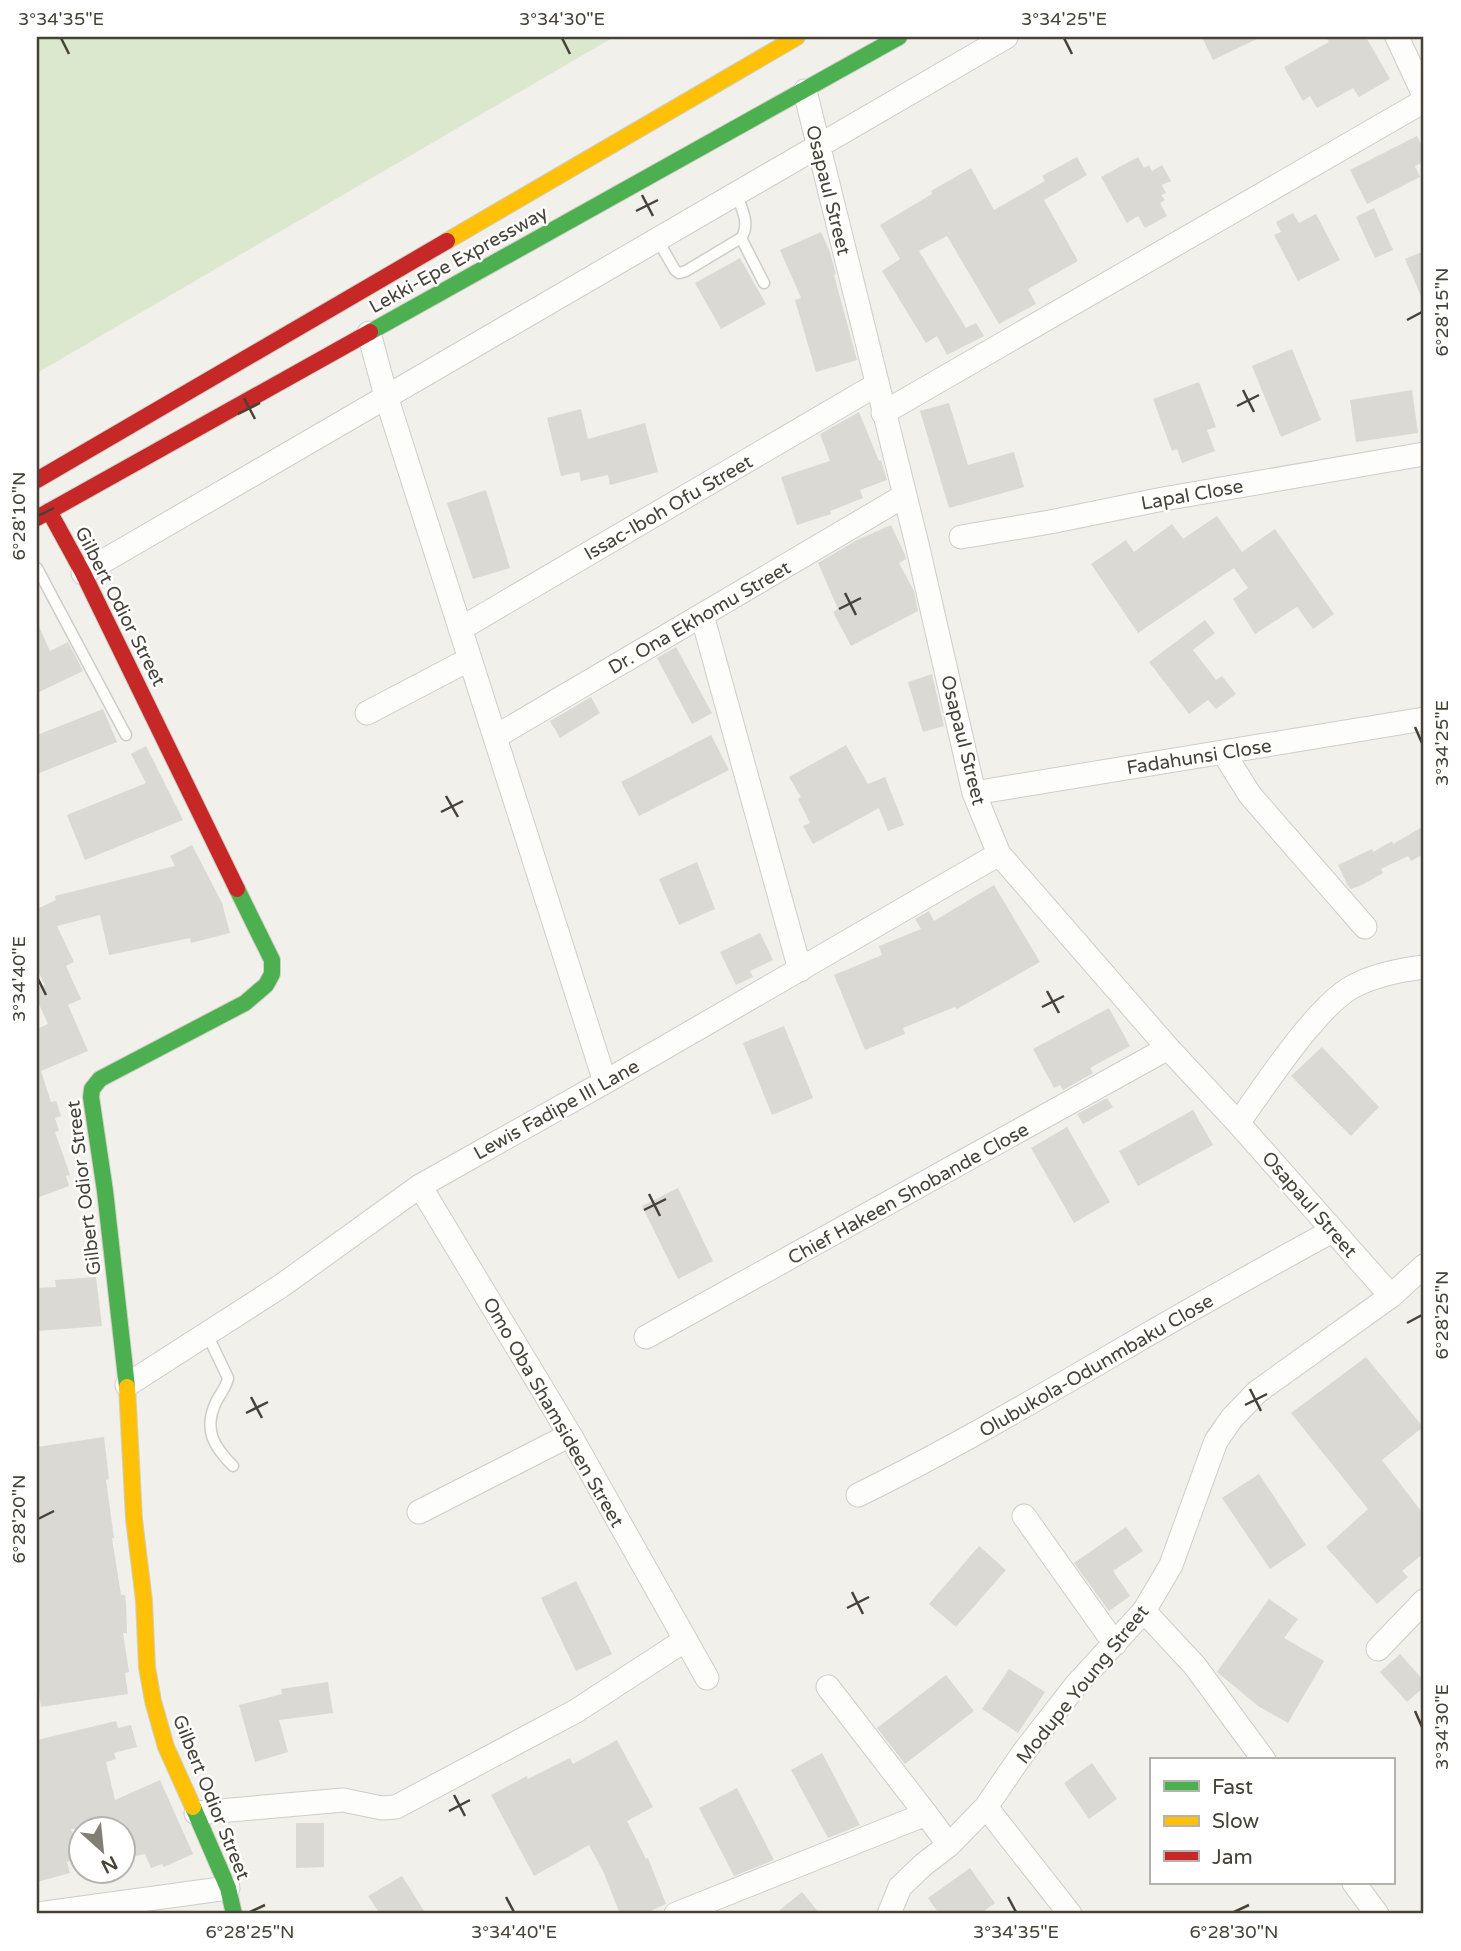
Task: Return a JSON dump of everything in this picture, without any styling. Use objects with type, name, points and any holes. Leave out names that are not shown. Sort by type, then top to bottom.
[{"type":"main road","name":"Lekki-Epe Expressway","points":[[37,480],[797,37]]},
{"type":"main road","name":"Lekki-Epe Expressway","points":[[43,515],[899,37]]},
{"type":"main road","name":"Gilbert Odior Street","points":[[43,515],[83,573],[274,968],[270,982],[245,1003],[100,1079],[92,1090],[91,1106],[105,1191],[127,1385],[134,1519],[144,1601],[147,1667],[153,1702],[166,1746],[228,1888],[234,1914]]},
{"type":"street","points":[[83,573],[1006,37]]},
{"type":"street","points":[[1396,37],[1424,95]]},
{"type":"street","name":"Osapaul Street","points":[[805,91],[917,544],[974,793],[999,854],[1168,1048],[1238,1122],[1391,1296]]},
{"type":"street","points":[[883,413],[1424,102]]},
{"type":"street","points":[[369,333],[386,396],[605,1082]]},
{"type":"street","name":"Issac-Iboh Ofu Street","points":[[460,629],[876,385]]},
{"type":"street","name":"Lapal Close","points":[[961,537],[1424,454]]},
{"type":"street","name":"Dr. Ona Ekhomu Street","points":[[495,737],[904,496]]},
{"type":"street","points":[[702,615],[800,970]]},
{"type":"street","points":[[367,713],[470,659]]},
{"type":"street","name":"Fadahunsi Close","points":[[974,793],[1424,719]]},
{"type":"street","points":[[1223,752],[1250,794],[1365,927]]},
{"type":"street","name":"Lewis Fadipe III Lane","points":[[127,1385],[281,1286],[420,1186],[999,854]]},
{"type":"street","points":[[1238,1122],[1305,1033],[1338,997],[1373,978],[1424,967]]},
{"type":"street","name":"Chief Hakeen Shobande Close","points":[[646,1337],[1168,1048]]},
{"type":"street","name":"Omo Oba Shamsideen Street","points":[[420,1186],[570,1435],[707,1678]]},
{"type":"street","name":"Olubukola-Odunmbaku Close","points":[[858,1495],[947,1451],[1332,1231]]},
{"type":"street","name":"Modupe Young Street","points":[[889,1914],[900,1887],[949,1845],[986,1807],[1076,1685],[1144,1611],[1171,1565],[1216,1441],[1232,1418],[1257,1392],[1391,1296],[1420,1280]]},
{"type":"street","points":[[419,1512],[570,1435]]},
{"type":"street","points":[[1024,1516],[1115,1644]]},
{"type":"street","points":[[1378,1649],[1424,1601]]},
{"type":"street","points":[[1144,1611],[1195,1665],[1263,1758]]},
{"type":"street","points":[[196,1813],[343,1800],[383,1808],[396,1807],[576,1711],[685,1640]]},
{"type":"street","points":[[828,1687],[949,1845]]},
{"type":"street","points":[[986,1807],[1070,1914]]},
{"type":"street","points":[[676,1914],[926,1814]]},
{"type":"street","points":[[1355,1884],[1377,1914]]},
{"type":"street","points":[[38,1914],[228,1888]]},
{"type":"lane","points":[[657,239],[679,273],[741,237],[746,225],[736,193]]},
{"type":"lane","points":[[741,237],[764,283]]},
{"type":"lane","points":[[37,569],[126,735]]},
{"type":"lane","points":[[207,1334],[228,1378],[211,1413],[213,1440],[216,1448],[233,1466]]},
{"type":"green space","points":[[37,37],[614,37],[37,373]]},
{"type":"building","points":[[1202,37],[1261,37],[1213,60]]},
{"type":"building","points":[[1326,37],[1366,37],[1390,79],[1359,97],[1353,88],[1317,108],[1310,96],[1303,101],[1284,67],[1329,42]]},
{"type":"building","points":[[1417,136],[1424,150],[1424,162],[1415,166],[1420,177],[1367,204],[1350,170]]},
{"type":"building","points":[[1077,157],[1087,175],[1044,200],[1078,261],[1028,289],[1036,304],[999,324],[947,236],[919,251],[966,328],[976,323],[984,336],[947,355],[937,336],[926,343],[882,271],[900,259],[880,225],[971,168],[994,210],[1045,181],[1042,176]]},
{"type":"building","points":[[1138,157],[1144,168],[1149,165],[1152,171],[1162,165],[1171,181],[1162,185],[1166,193],[1161,195],[1165,200],[1160,203],[1167,216],[1145,228],[1138,216],[1127,223],[1101,177]]},
{"type":"building","points":[[1374,208],[1393,250],[1375,258],[1356,217]]},
{"type":"building","points":[[1293,213],[1299,223],[1316,214],[1340,260],[1298,281],[1274,235],[1281,232],[1276,222]]},
{"type":"building","points":[[821,232],[830,252],[857,360],[816,372],[795,300],[801,298],[780,250]]},
{"type":"building","points":[[1424,251],[1424,303],[1405,259]]},
{"type":"building","points":[[740,258],[766,304],[721,329],[695,283]]},
{"type":"building","points":[[1292,349],[1321,420],[1281,437],[1252,366]]},
{"type":"building","points":[[1199,382],[1216,427],[1207,430],[1215,451],[1182,463],[1177,449],[1172,451],[1153,399]]},
{"type":"building","points":[[1412,390],[1418,433],[1356,442],[1350,400]]},
{"type":"building","points":[[949,403],[968,465],[1014,452],[1024,487],[949,508],[920,411]]},
{"type":"building","points":[[581,409],[588,439],[645,423],[658,472],[610,485],[608,475],[581,481],[579,472],[561,476],[547,418]]},
{"type":"building","points":[[859,412],[887,480],[860,490],[863,498],[830,511],[831,514],[797,525],[781,477],[830,461],[820,434]]},
{"type":"building","points":[[486,490],[510,568],[473,579],[447,503]]},
{"type":"building","points":[[1217,516],[1242,552],[1275,529],[1334,614],[1313,629],[1297,607],[1255,634],[1233,599],[1248,588],[1234,568],[1138,633],[1091,564],[1126,540],[1134,552],[1172,524],[1183,539]]},
{"type":"building","points":[[891,525],[905,555],[906,559],[899,563],[914,591],[918,611],[851,646],[833,612],[838,609],[818,563],[857,540]]},
{"type":"building","points":[[1205,620],[1215,633],[1193,650],[1216,680],[1222,676],[1236,694],[1216,709],[1208,700],[1189,714],[1149,662]]},
{"type":"building","points":[[37,622],[50,651],[68,642],[83,671],[37,693]]},
{"type":"building","points":[[676,647],[712,713],[692,724],[657,658]]},
{"type":"building","points":[[932,674],[944,726],[923,732],[908,682]]},
{"type":"building","points":[[591,697],[600,713],[560,738],[550,721]]},
{"type":"building","points":[[103,709],[117,742],[37,774],[37,735]]},
{"type":"building","points":[[711,735],[729,770],[639,816],[621,782]]},
{"type":"building","points":[[846,745],[868,784],[885,777],[904,825],[888,831],[879,808],[813,844],[803,826],[810,823],[798,799],[801,797],[789,777]]},
{"type":"building","points":[[146,746],[183,820],[85,860],[67,815],[146,783],[131,754]]},
{"type":"building","points":[[1424,826],[1424,854],[1411,861],[1408,856],[1381,869],[1383,873],[1362,885],[1351,889],[1348,886],[1338,865],[1372,849],[1373,852],[1392,841],[1393,844]]},
{"type":"building","points":[[192,845],[222,903],[230,933],[191,943],[190,938],[109,955],[100,915],[57,926],[74,962],[66,966],[81,999],[68,1005],[88,1051],[41,1071],[51,1102],[56,1101],[61,1116],[55,1118],[59,1131],[55,1132],[70,1175],[66,1176],[69,1186],[37,1198],[37,1029],[48,1024],[37,1000],[37,988],[45,985],[37,969],[37,909],[56,900],[55,896],[175,866],[170,856]]},
{"type":"building","points":[[697,862],[715,909],[679,925],[659,879]]},
{"type":"building","points":[[994,885],[1040,962],[957,1009],[955,1007],[903,1028],[905,1034],[865,1050],[834,975],[882,955],[879,946],[921,929],[915,919],[929,911],[934,921]]},
{"type":"building","points":[[760,933],[773,960],[750,971],[753,977],[736,985],[720,952]]},
{"type":"building","points":[[1109,1008],[1130,1046],[1090,1068],[1093,1073],[1063,1090],[1060,1085],[1054,1088],[1033,1049]]},
{"type":"building","points":[[784,1026],[813,1098],[772,1115],[743,1043]]},
{"type":"building","points":[[1322,1047],[1379,1107],[1351,1136],[1291,1076]]},
{"type":"building","points":[[1107,1098],[1113,1107],[1083,1124],[1077,1114]]},
{"type":"building","points":[[1193,1110],[1213,1145],[1138,1186],[1119,1151]]},
{"type":"building","points":[[1067,1127],[1110,1202],[1074,1223],[1031,1148]]},
{"type":"building","points":[[678,1188],[713,1261],[678,1279],[642,1206]]},
{"type":"building","points":[[96,1277],[102,1326],[37,1331],[37,1288],[56,1287],[55,1280]]},
{"type":"building","points":[[1366,1357],[1423,1427],[1382,1460],[1424,1515],[1424,1553],[1402,1571],[1408,1577],[1377,1604],[1326,1547],[1368,1509],[1291,1413]]},
{"type":"building","points":[[104,1437],[112,1538],[121,1595],[125,1595],[126,1603],[127,1633],[123,1633],[129,1672],[125,1673],[128,1694],[41,1707],[37,1679],[37,1447]]},
{"type":"building","points":[[1259,1474],[1306,1545],[1270,1569],[1222,1498]]},
{"type":"building","points":[[1126,1527],[1143,1551],[1113,1571],[1130,1596],[1109,1611],[1074,1563]]},
{"type":"building","points":[[979,1546],[1006,1570],[956,1627],[929,1604]]},
{"type":"building","points":[[576,1581],[612,1654],[576,1671],[541,1598]]},
{"type":"building","points":[[1269,1599],[1298,1619],[1284,1638],[1324,1661],[1288,1723],[1258,1706],[1217,1672]]},
{"type":"building","points":[[1400,1654],[1424,1681],[1424,1687],[1407,1702],[1380,1672]]},
{"type":"building","points":[[1009,1669],[1045,1692],[1018,1733],[982,1709]]},
{"type":"building","points":[[946,1675],[974,1711],[905,1764],[877,1728]]},
{"type":"building","points":[[328,1682],[333,1713],[279,1720],[288,1752],[255,1762],[239,1705],[282,1694],[281,1689]]},
{"type":"building","points":[[116,1721],[118,1728],[131,1725],[137,1747],[114,1753],[116,1759],[106,1762],[115,1800],[160,1780],[193,1854],[164,1867],[162,1864],[151,1868],[145,1854],[136,1856],[136,1814],[66,1814],[66,1874],[37,1882],[37,1740]]},
{"type":"building","points":[[617,1740],[653,1807],[627,1821],[646,1859],[648,1858],[666,1904],[644,1914],[620,1914],[604,1873],[589,1845],[534,1876],[491,1795],[570,1758],[573,1764]]},
{"type":"building","points":[[822,1753],[860,1825],[828,1838],[791,1770]]},
{"type":"building","points":[[1092,1763],[1117,1799],[1089,1819],[1064,1783]]},
{"type":"building","points":[[737,1788],[774,1860],[734,1876],[699,1808]]},
{"type":"building","points":[[296,1823],[324,1823],[324,1867],[296,1868]]},
{"type":"building","points":[[970,1868],[995,1903],[980,1914],[939,1914],[928,1898]]},
{"type":"building","points":[[402,1876],[426,1914],[380,1914],[368,1896]]},
{"type":"building","points":[[802,1892],[820,1914],[775,1914]]},
{"type":"traffic: fast","points":[[370,332],[899,37]]},
{"type":"traffic: fast","points":[[127,1387],[92,1089],[100,1079],[245,1003],[266,985],[272,974],[272,960],[237,889]]},
{"type":"traffic: fast","points":[[193,1807],[228,1888],[234,1914]]},
{"type":"traffic: slow","points":[[447,241],[797,37]]},
{"type":"traffic: slow","points":[[127,1387],[134,1519],[144,1601],[147,1667],[166,1747],[193,1807]]},
{"type":"traffic: jam","points":[[37,480],[447,241]]},
{"type":"traffic: jam","points":[[37,518],[370,332]]},
{"type":"traffic: jam","points":[[49,511],[83,573],[237,889]]}]
